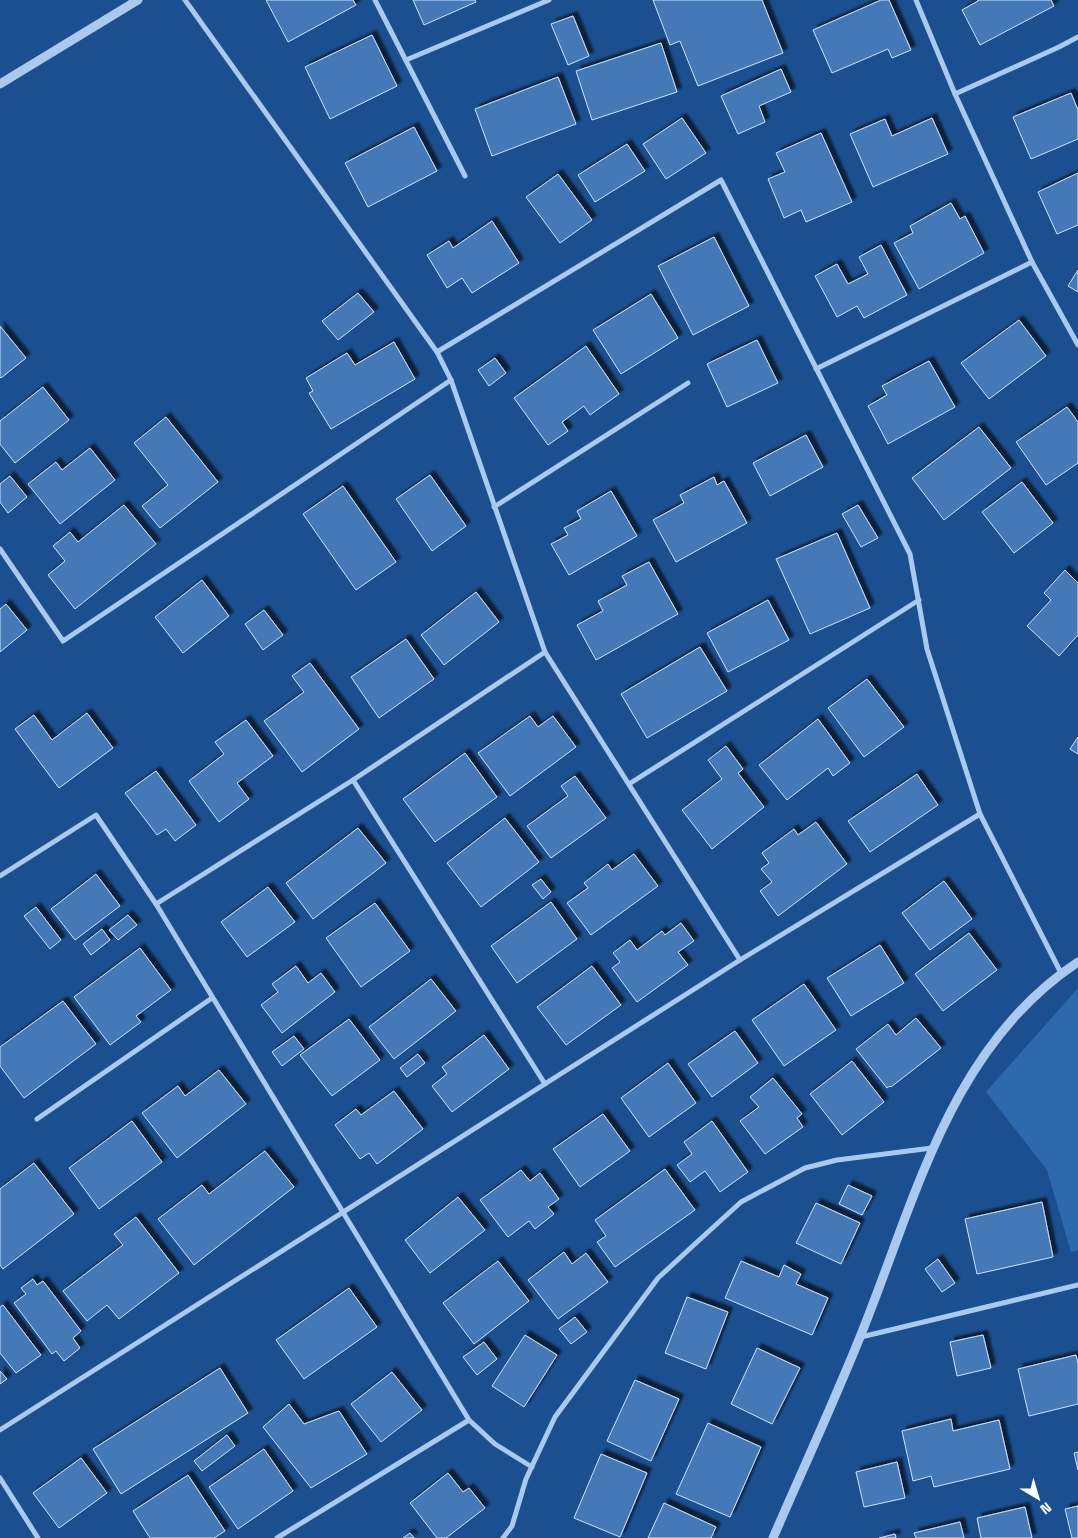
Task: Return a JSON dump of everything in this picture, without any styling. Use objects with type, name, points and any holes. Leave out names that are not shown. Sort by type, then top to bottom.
[{"type":"street","points":[[185,0],[437,352],[451,380],[545,652],[740,960]]},
{"type":"street","points":[[375,0],[466,176]]},
{"type":"street","points":[[406,60],[550,0]]},
{"type":"street","points":[[916,0],[955,94],[1032,262],[1078,345]]},
{"type":"street","points":[[0,84],[134,1]]},
{"type":"street","points":[[955,94],[1059,48],[1078,37]]},
{"type":"street","points":[[437,352],[721,180],[910,554],[927,649],[980,814],[1061,973]]},
{"type":"street","points":[[816,368],[1032,262]]},
{"type":"street","points":[[0,549],[63,642],[451,380]]},
{"type":"street","points":[[494,506],[688,383]]},
{"type":"street","points":[[629,784],[919,600]]},
{"type":"street","points":[[156,904],[353,780],[545,652]]},
{"type":"street","points":[[353,780],[545,1084]]},
{"type":"street","points":[[0,1430],[740,960],[980,814]]},
{"type":"street","points":[[0,876],[96,815],[156,904],[469,1420],[495,1444],[532,1467]]},
{"type":"street","points":[[773,1538],[860,1337],[932,1148],[956,1100],[984,1055],[1019,1010],[1061,973],[1078,962]]},
{"type":"street","points":[[37,1119],[212,998]]},
{"type":"street","points":[[503,1538],[512,1526],[526,1479],[554,1417],[658,1278],[741,1202],[805,1168],[837,1160],[932,1148]]},
{"type":"street","points":[[860,1337],[1078,1285]]},
{"type":"street","points":[[277,1538],[469,1420]]},
{"type":"street","points":[[0,1478],[38,1538]]},
{"type":"shaded area","points":[[1078,988],[1078,1250],[1071,1252],[1047,1170],[986,1092]]},
{"type":"building","points":[[266,0],[353,0],[356,5],[288,42]]},
{"type":"building","points":[[413,0],[475,0],[476,2],[424,25]]},
{"type":"building","points":[[653,0],[762,0],[783,53],[698,86],[680,41],[670,45]]},
{"type":"building","points":[[881,0],[889,0],[911,50],[892,58],[888,49],[832,73],[813,30]]},
{"type":"building","points":[[978,0],[1051,0],[1054,6],[980,45],[962,10]]},
{"type":"building","points":[[573,16],[589,56],[568,65],[551,24]]},
{"type":"building","points":[[372,35],[397,86],[330,119],[305,67]]},
{"type":"building","points":[[661,43],[677,92],[592,120],[576,71]]},
{"type":"building","points":[[781,69],[791,92],[759,106],[765,122],[738,134],[721,96]]},
{"type":"building","points":[[558,77],[576,124],[492,156],[475,109]]},
{"type":"building","points":[[1071,93],[1078,110],[1078,139],[1031,159],[1013,117]]},
{"type":"building","points":[[682,118],[706,153],[666,179],[643,144]]},
{"type":"building","points":[[932,118],[948,154],[873,187],[850,134],[885,119],[892,136]]},
{"type":"building","points":[[414,127],[437,171],[368,207],[345,163]]},
{"type":"building","points":[[821,133],[852,202],[806,222],[801,210],[784,218],[768,179],[785,172],[776,153]]},
{"type":"building","points":[[627,144],[645,171],[595,202],[578,175]]},
{"type":"building","points":[[1078,173],[1078,225],[1057,234],[1038,192]]},
{"type":"building","points":[[558,174],[592,220],[560,243],[526,197]]},
{"type":"building","points":[[951,203],[960,219],[965,216],[984,253],[919,289],[894,243],[913,233],[910,226]]},
{"type":"building","points":[[492,221],[519,263],[472,293],[462,278],[447,288],[427,255],[449,241],[453,248]]},
{"type":"building","points":[[714,237],[749,306],[693,335],[658,266]]},
{"type":"building","points":[[881,245],[907,295],[864,318],[857,306],[837,317],[815,276],[837,264],[848,284],[868,274],[859,257]]},
{"type":"building","points":[[1078,270],[1078,292],[1068,286]]},
{"type":"building","points":[[358,293],[374,312],[338,340],[322,321]]},
{"type":"building","points":[[651,294],[678,338],[621,374],[593,330]]},
{"type":"building","points":[[1019,320],[1046,356],[989,399],[961,363]]},
{"type":"building","points":[[0,326],[26,358],[1,378],[0,377]]},
{"type":"building","points":[[757,340],[778,383],[727,407],[707,364]]},
{"type":"building","points":[[394,342],[415,379],[331,429],[309,393],[313,391],[306,378],[347,353],[355,365]]},
{"type":"building","points":[[586,346],[619,394],[590,415],[584,406],[562,422],[568,431],[548,445],[514,398]]},
{"type":"building","points":[[495,358],[506,373],[489,386],[478,370]]},
{"type":"building","points":[[929,361],[955,407],[888,444],[868,406],[887,395],[882,386]]},
{"type":"building","points":[[43,387],[69,420],[15,463],[0,444],[0,421]]},
{"type":"building","points":[[1067,407],[1078,422],[1078,463],[1046,485],[1016,442]]},
{"type":"building","points":[[166,417],[218,482],[160,528],[142,506],[168,485],[134,443]]},
{"type":"building","points":[[979,427],[1011,468],[944,520],[912,478]]},
{"type":"building","points":[[806,435],[823,467],[770,496],[753,463]]},
{"type":"building","points":[[90,448],[115,480],[60,524],[28,484],[56,462],[62,470]]},
{"type":"building","points":[[430,475],[466,526],[432,551],[396,499]]},
{"type":"building","points":[[10,476],[27,497],[8,513],[0,502],[0,484]]},
{"type":"building","points":[[714,477],[717,485],[724,481],[747,523],[676,562],[653,520],[684,503],[680,495]]},
{"type":"building","points":[[1022,482],[1053,523],[1014,553],[982,512]]},
{"type":"building","points":[[343,486],[396,562],[356,590],[303,514]]},
{"type":"building","points":[[611,491],[637,536],[569,575],[551,544],[568,535],[564,528],[581,519],[577,511]]},
{"type":"building","points":[[124,505],[156,544],[75,609],[48,575],[65,561],[53,546],[70,532],[78,542]]},
{"type":"building","points":[[858,505],[878,538],[861,547],[842,514]]},
{"type":"building","points":[[837,533],[870,608],[810,634],[776,559]]},
{"type":"building","points":[[649,562],[678,614],[596,660],[577,625],[603,611],[598,601],[627,585],[622,576]]},
{"type":"building","points":[[1065,570],[1078,583],[1078,635],[1059,656],[1027,626],[1051,600],[1044,593]]},
{"type":"building","points":[[202,580],[229,616],[183,653],[155,617]]},
{"type":"building","points":[[476,592],[499,622],[444,665],[421,635]]},
{"type":"building","points":[[768,600],[789,640],[728,672],[707,633]]},
{"type":"building","points":[[6,604],[27,630],[0,652],[0,609]]},
{"type":"building","points":[[264,610],[283,635],[263,650],[245,624]]},
{"type":"building","points":[[406,639],[434,679],[379,718],[351,677]]},
{"type":"building","points":[[700,647],[727,691],[647,738],[621,694]]},
{"type":"building","points":[[310,663],[359,729],[302,772],[264,721],[304,692],[292,676]]},
{"type":"building","points":[[867,679],[904,727],[864,757],[828,708]]},
{"type":"building","points":[[87,713],[113,748],[59,788],[15,729],[34,715],[52,740]]},
{"type":"building","points":[[530,716],[538,727],[553,716],[576,747],[510,796],[478,753]]},
{"type":"building","points":[[818,719],[850,763],[833,776],[828,768],[787,800],[759,765]]},
{"type":"building","points":[[246,720],[273,756],[237,783],[249,799],[219,822],[189,781],[224,754],[215,742]]},
{"type":"building","points":[[1078,737],[1078,754],[1070,749]]},
{"type":"building","points":[[726,746],[743,769],[738,773],[764,807],[712,849],[682,810],[722,779],[708,760]]},
{"type":"building","points":[[465,753],[497,797],[435,842],[403,799]]},
{"type":"building","points":[[156,771],[196,825],[175,841],[166,829],[157,835],[125,793]]},
{"type":"building","points":[[917,774],[938,805],[870,852],[848,821]]},
{"type":"building","points":[[575,776],[606,818],[551,858],[527,826],[568,796],[561,786]]},
{"type":"building","points":[[505,818],[539,862],[481,907],[447,863]]},
{"type":"building","points":[[816,822],[847,864],[778,916],[760,891],[772,882],[761,869],[769,863],[762,853],[794,829],[798,835]]},
{"type":"building","points":[[358,828],[386,863],[313,919],[286,883]]},
{"type":"building","points":[[634,854],[658,886],[591,935],[567,903],[588,888],[584,883],[608,864],[612,870]]},
{"type":"building","points":[[96,874],[120,906],[75,940],[51,909]]},
{"type":"building","points":[[541,879],[551,892],[543,899],[532,885]]},
{"type":"building","points":[[944,881],[972,919],[930,950],[902,913]]},
{"type":"building","points":[[268,887],[295,922],[247,957],[221,922]]},
{"type":"building","points":[[551,902],[577,939],[517,983],[491,946]]},
{"type":"building","points":[[375,903],[410,951],[361,987],[326,938]]},
{"type":"building","points":[[36,907],[61,940],[50,949],[24,916]]},
{"type":"building","points":[[128,915],[137,925],[118,940],[109,930]]},
{"type":"building","points":[[681,923],[694,941],[678,952],[688,965],[637,1002],[612,968],[620,962],[613,953],[630,940],[637,950],[662,931],[665,935]]},
{"type":"building","points":[[102,929],[110,940],[91,955],[83,944]]},
{"type":"building","points":[[969,933],[997,970],[943,1011],[915,974]]},
{"type":"building","points":[[880,945],[904,983],[851,1016],[827,978]]},
{"type":"building","points":[[140,948],[171,990],[136,1016],[141,1022],[110,1045],[74,997]]},
{"type":"building","points":[[296,966],[308,983],[321,973],[335,992],[282,1033],[261,1005],[278,992],[272,984]]},
{"type":"building","points":[[592,966],[621,1005],[566,1045],[537,1007]]},
{"type":"building","points":[[431,979],[456,1011],[394,1059],[369,1027]]},
{"type":"building","points":[[804,984],[836,1030],[784,1066],[752,1020]]},
{"type":"building","points":[[63,1001],[96,1044],[24,1098],[0,1066],[0,1047]]},
{"type":"building","points":[[916,1018],[941,1048],[891,1087],[887,1088],[856,1049],[888,1024],[896,1035]]},
{"type":"building","points":[[349,1019],[380,1060],[332,1096],[300,1055]]},
{"type":"building","points":[[735,1031],[758,1063],[712,1097],[688,1064]]},
{"type":"building","points":[[484,1035],[509,1069],[452,1112],[432,1086],[447,1074],[442,1067]]},
{"type":"building","points":[[294,1036],[304,1049],[282,1066],[272,1052]]},
{"type":"building","points":[[418,1054],[425,1063],[407,1077],[400,1068]]},
{"type":"building","points":[[852,1061],[884,1102],[842,1135],[810,1094]]},
{"type":"building","points":[[668,1063],[696,1103],[649,1137],[621,1098]]},
{"type":"building","points":[[219,1070],[246,1104],[177,1158],[142,1113],[178,1086],[185,1096]]},
{"type":"building","points":[[773,1078],[802,1114],[797,1118],[803,1127],[765,1154],[740,1121],[759,1107],[750,1097]]},
{"type":"building","points":[[394,1091],[423,1129],[377,1164],[369,1153],[360,1159],[335,1125],[356,1109],[361,1115]]},
{"type":"building","points":[[603,1114],[630,1151],[580,1187],[553,1149]]},
{"type":"building","points":[[132,1121],[162,1162],[99,1209],[69,1168]]},
{"type":"building","points":[[712,1121],[748,1172],[720,1192],[705,1171],[690,1182],[677,1165],[692,1154],[684,1142]]},
{"type":"building","points":[[265,1151],[294,1187],[194,1265],[158,1219],[202,1185],[209,1194]]},
{"type":"building","points":[[34,1163],[74,1214],[3,1269],[0,1265],[0,1189]]},
{"type":"building","points":[[665,1169],[695,1210],[615,1267],[597,1242],[606,1236],[595,1220]]},
{"type":"building","points":[[521,1170],[530,1181],[540,1173],[559,1199],[548,1207],[554,1214],[535,1229],[529,1221],[508,1237],[480,1200]]},
{"type":"building","points":[[848,1185],[872,1196],[862,1215],[839,1204]]},
{"type":"building","points":[[458,1197],[485,1230],[430,1273],[405,1240]]},
{"type":"building","points":[[1042,1202],[1053,1257],[977,1274],[965,1219]]},
{"type":"building","points":[[816,1203],[860,1223],[841,1264],[796,1243]]},
{"type":"building","points":[[136,1217],[179,1273],[119,1319],[107,1305],[87,1321],[63,1291],[123,1245],[114,1234]]},
{"type":"building","points":[[564,1252],[572,1264],[586,1253],[608,1282],[558,1319],[528,1280]]},
{"type":"building","points":[[938,1259],[955,1283],[942,1292],[925,1269]]},
{"type":"building","points":[[498,1261],[529,1301],[474,1344],[443,1303]]},
{"type":"building","points":[[741,1261],[779,1277],[784,1265],[801,1274],[796,1284],[828,1298],[812,1335],[725,1298]]},
{"type":"building","points":[[33,1279],[37,1285],[43,1281],[81,1331],[73,1338],[80,1348],[64,1361],[56,1351],[52,1354],[14,1303],[26,1294],[21,1288]]},
{"type":"building","points":[[349,1288],[377,1327],[304,1379],[276,1340]]},
{"type":"building","points":[[687,1297],[728,1312],[706,1369],[665,1353]]},
{"type":"building","points":[[3,1305],[41,1355],[16,1373],[0,1353],[0,1307]]},
{"type":"building","points":[[575,1317],[587,1332],[571,1344],[559,1329]]},
{"type":"building","points":[[525,1335],[557,1355],[524,1407],[492,1386]]},
{"type":"building","points":[[983,1335],[991,1368],[957,1376],[950,1342]]},
{"type":"building","points":[[484,1342],[497,1359],[477,1375],[463,1357]]},
{"type":"building","points":[[757,1348],[800,1368],[772,1424],[731,1404]]},
{"type":"building","points":[[1076,1355],[1078,1364],[1078,1404],[1029,1416],[1018,1369]]},
{"type":"building","points":[[220,1368],[248,1413],[121,1494],[93,1449]]},
{"type":"building","points":[[0,1371],[7,1379],[0,1384]]},
{"type":"building","points":[[392,1372],[422,1410],[381,1442],[351,1404]]},
{"type":"building","points":[[635,1380],[679,1399],[651,1461],[607,1441]]},
{"type":"building","points":[[289,1404],[304,1424],[339,1411],[367,1454],[311,1488],[263,1427]]},
{"type":"building","points":[[951,1419],[953,1431],[999,1420],[1010,1469],[934,1487],[931,1476],[913,1481],[902,1431]]},
{"type":"building","points":[[708,1423],[761,1447],[730,1517],[676,1494]]},
{"type":"building","points":[[227,1435],[235,1446],[202,1471],[194,1461]]},
{"type":"building","points":[[264,1449],[293,1491],[238,1529],[209,1487]]},
{"type":"building","points":[[1078,1452],[1078,1470],[1074,1453]]},
{"type":"building","points":[[601,1454],[647,1473],[620,1537],[574,1518]]},
{"type":"building","points":[[81,1458],[107,1493],[59,1528],[33,1493]]},
{"type":"building","points":[[897,1462],[905,1498],[864,1507],[856,1472]]},
{"type":"building","points":[[448,1473],[463,1492],[469,1488],[485,1508],[446,1538],[437,1538],[410,1503]]},
{"type":"building","points":[[188,1475],[225,1531],[214,1538],[150,1538],[133,1511]]},
{"type":"building","points":[[664,1503],[716,1527],[711,1538],[648,1538]]},
{"type":"building","points":[[1078,1506],[1078,1538],[1072,1538],[1065,1509]]},
{"type":"building","points":[[1025,1507],[1032,1538],[981,1538],[977,1518]]},
{"type":"building","points":[[960,1522],[964,1538],[916,1538],[914,1533]]},
{"type":"building","points":[[410,1533],[414,1538],[403,1538]]},
{"type":"building","points":[[895,1534],[896,1538],[879,1538]]}]
